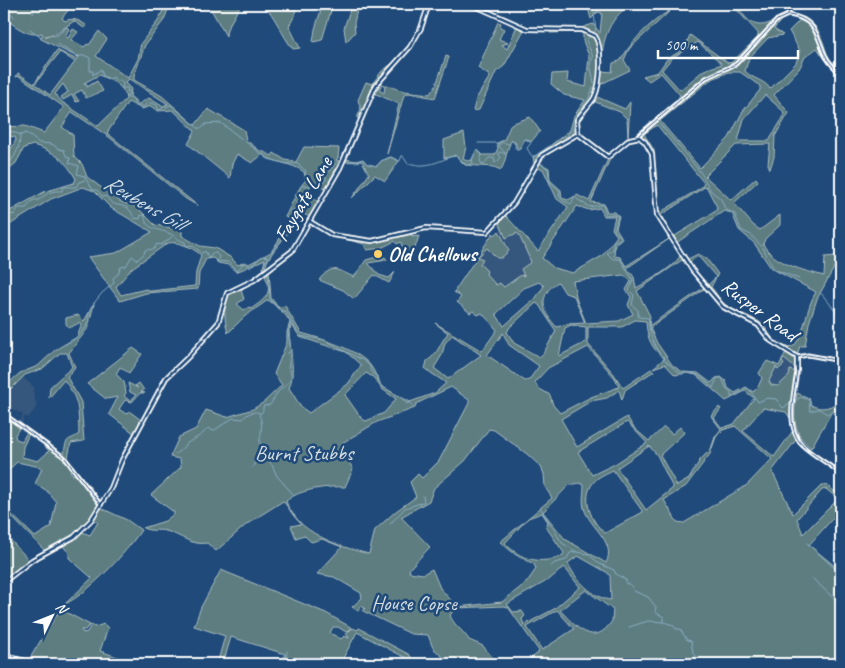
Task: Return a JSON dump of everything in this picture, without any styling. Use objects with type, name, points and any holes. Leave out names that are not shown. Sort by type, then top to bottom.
[{"type":"street","name":"Faygate Lane","points":[[4,582],[32,560],[74,537],[90,521],[112,486],[122,460],[168,375],[188,358],[217,324],[228,292],[266,272],[290,254],[342,162],[376,85],[410,47],[422,24],[429,4]]},
{"type":"street","points":[[471,4],[527,29],[582,30],[594,34],[601,51],[597,88],[593,98],[577,121],[578,134],[608,156],[628,141],[638,137],[706,78],[736,64],[777,20],[788,15],[803,19],[816,31],[824,54],[841,75]]},
{"type":"street","points":[[788,15],[792,4]]},
{"type":"street","points":[[790,11],[793,15]]},
{"type":"street","points":[[309,221],[332,235],[372,241],[426,228],[487,232],[514,203],[536,162],[546,152],[578,134]]},
{"type":"street","name":"Rusper Road","points":[[638,137],[645,142],[652,154],[655,205],[658,217],[692,270],[723,306],[756,324],[771,341],[797,357],[792,424],[799,441],[809,451],[841,474]]},
{"type":"street","points":[[797,357],[808,355],[841,361]]},
{"type":"street","points":[[4,414],[64,457],[101,505]]},
{"type":"shaded area","points":[[502,228],[518,231],[540,271],[525,283],[521,275],[508,283],[511,287],[491,289],[475,261]]},
{"type":"shaded area","points":[[784,359],[789,365],[793,366],[793,370],[791,370],[789,376],[781,385],[771,385],[769,381],[772,373],[776,367],[780,371],[785,366],[782,361]]},
{"type":"shaded area","points":[[23,377],[35,388],[33,391],[37,407],[28,418],[25,416],[21,425],[19,424],[23,414],[4,406],[4,398]]},
{"type":"green space","points":[[9,4],[65,4],[69,9],[62,18],[65,21],[77,20],[87,26],[84,28],[74,21],[57,33],[45,36],[57,35],[67,27],[69,29],[65,36],[68,38],[73,29],[78,32],[71,40],[84,47],[87,44],[89,45],[99,31],[107,39],[96,56],[128,78],[138,59],[141,43],[158,21],[166,4],[170,4],[164,20],[145,45],[134,80],[162,96],[195,125],[208,109],[244,130],[246,140],[260,151],[260,154],[262,151],[272,156],[274,153],[285,160],[296,162],[304,147],[339,148],[336,160],[340,161],[325,189],[312,184],[307,191],[309,197],[318,201],[310,217],[295,210],[293,211],[291,229],[268,260],[266,271],[263,268],[265,259],[236,272],[229,265],[218,263],[213,258],[206,259],[199,273],[198,289],[146,293],[120,301],[88,257],[116,253],[152,232],[111,208],[94,191],[83,187],[51,199],[11,224],[4,235],[4,216],[8,212],[44,192],[74,183],[76,179],[58,157],[47,150],[33,145],[24,148],[16,163],[4,173],[4,161],[16,140],[15,137],[4,135],[4,127],[25,126],[44,133],[64,107],[19,76],[16,77],[18,73],[34,84],[57,50],[77,60],[79,55],[77,57],[41,39],[42,33],[32,34],[17,27],[4,17],[4,9]],"holes":[[[60,52],[75,62],[50,95],[35,84]],[[99,75],[116,84],[125,94],[126,99],[98,126],[62,102],[55,94],[63,84],[68,92],[61,97],[63,100],[72,95],[76,102],[79,101],[74,94],[82,90],[86,98],[103,91],[97,81],[87,87],[87,84],[84,83]],[[129,79],[168,104],[162,106],[149,98],[139,104],[130,96],[131,89],[125,83]],[[128,102],[142,109],[151,106],[157,111],[173,110],[195,131],[188,144],[230,178],[232,164],[237,154],[252,163],[263,154],[272,160],[294,166],[304,172],[306,180],[297,192],[285,217],[288,218],[289,224],[271,252],[249,264],[245,262],[238,265],[230,257],[215,248],[200,246],[182,236],[180,229],[155,225],[137,207],[121,202],[87,177],[82,164],[74,156],[73,135],[62,127],[72,112],[109,137],[186,199],[198,206],[107,133]],[[168,243],[186,246],[201,255],[196,272],[195,286],[151,291],[146,289],[121,295],[116,287],[132,268]]]},
{"type":"green space","points":[[208,4],[241,4],[227,29],[226,36]]},
{"type":"green space","points":[[263,4],[296,4],[295,15],[289,26],[300,48],[293,49]]},
{"type":"green space","points":[[323,4],[333,4],[322,40],[313,42],[315,29]]},
{"type":"green space","points":[[587,4],[632,4],[616,17],[604,43],[602,71],[612,72],[613,63],[620,61],[630,47],[641,33],[669,11],[666,4],[669,4],[671,10],[629,49],[624,60],[630,70],[601,84],[597,97],[625,109],[630,102],[628,139],[608,155],[628,137],[627,119],[620,112],[593,101],[579,121],[581,133],[576,132],[545,151],[534,163],[533,156],[537,156],[570,130],[574,116],[585,100],[564,95],[551,84],[552,74],[568,73],[567,82],[586,87],[589,56],[583,41],[583,34],[579,32],[550,33],[551,31],[578,29],[593,24],[600,33],[602,13],[598,12],[591,19]]},
{"type":"green space","points":[[737,5],[750,21],[761,25],[789,15],[782,19],[774,29],[783,35],[768,38],[749,58],[745,71],[770,89],[796,63],[800,51],[789,31],[801,19],[811,28],[814,25],[832,63],[841,60],[835,66],[841,74],[829,65],[817,48],[805,57],[799,69],[774,95],[789,113],[775,136],[774,157],[770,169],[768,164],[770,144],[736,145],[705,176],[731,200],[756,178],[758,181],[734,203],[753,225],[760,230],[780,215],[780,225],[765,239],[763,244],[774,257],[798,269],[824,276],[825,257],[835,256],[841,250],[841,255],[817,299],[809,323],[805,346],[800,346],[797,355],[771,340],[757,322],[725,307],[707,286],[716,277],[698,256],[689,263],[682,260],[637,291],[650,316],[649,326],[704,289],[650,328],[657,343],[673,366],[683,372],[698,373],[711,383],[716,378],[721,377],[726,381],[728,388],[735,393],[746,387],[753,392],[758,387],[762,378],[759,373],[767,361],[779,366],[786,352],[797,361],[796,369],[784,359],[782,361],[784,365],[778,370],[776,367],[769,381],[771,385],[778,386],[789,376],[790,370],[796,372],[790,418],[786,412],[763,408],[743,431],[774,457],[792,432],[796,440],[772,471],[793,514],[822,485],[826,485],[841,496],[841,509],[809,545],[841,571],[841,664],[523,664],[539,651],[508,607],[504,606],[457,608],[450,615],[469,640],[483,646],[498,664],[443,664],[446,660],[433,648],[428,635],[411,634],[363,611],[365,608],[361,606],[358,611],[352,607],[362,598],[361,593],[334,577],[317,574],[342,547],[322,539],[311,542],[304,535],[296,538],[291,526],[301,524],[299,522],[309,530],[332,542],[369,554],[375,530],[396,511],[416,497],[410,482],[418,474],[422,478],[439,461],[469,403],[469,400],[451,387],[416,404],[415,408],[377,422],[342,443],[340,446],[353,469],[345,487],[322,488],[298,494],[286,501],[290,510],[283,501],[247,524],[216,551],[207,543],[191,542],[166,531],[143,528],[165,521],[175,513],[151,495],[181,467],[180,459],[170,457],[179,437],[196,429],[206,410],[227,417],[253,409],[264,402],[282,385],[274,374],[287,342],[290,322],[286,316],[268,300],[244,317],[228,333],[225,319],[225,302],[229,294],[238,288],[248,285],[241,290],[244,299],[237,304],[244,310],[249,307],[251,309],[261,302],[268,291],[264,274],[269,271],[271,298],[278,307],[285,306],[301,333],[338,345],[364,359],[370,365],[381,386],[410,402],[435,393],[446,383],[425,369],[427,361],[437,352],[448,333],[435,323],[482,351],[497,330],[482,313],[478,315],[473,311],[470,313],[457,302],[461,297],[454,292],[493,233],[495,235],[499,231],[509,251],[501,258],[497,258],[487,248],[478,257],[483,259],[480,264],[496,285],[500,283],[504,287],[521,275],[524,276],[521,269],[531,262],[519,235],[517,233],[506,238],[499,223],[506,216],[538,251],[568,207],[557,199],[543,169],[535,168],[538,162],[549,168],[550,180],[561,190],[562,198],[568,200],[577,195],[589,201],[608,159],[610,159],[591,202],[604,204],[607,212],[615,212],[619,216],[616,228],[622,238],[615,244],[614,256],[620,257],[626,266],[669,239],[627,268],[634,277],[636,288],[675,263],[681,253],[659,213],[702,187],[704,183],[657,125],[644,134],[654,150],[654,165],[651,149],[641,134],[673,107],[680,95],[661,73],[649,81],[643,76],[658,72],[667,59],[684,49],[690,35],[728,63],[732,62],[758,37],[758,33],[735,8]],"holes":[[[698,42],[722,64],[704,70],[680,90],[662,70],[672,58]],[[729,72],[740,72],[760,86],[760,90],[743,111],[729,138],[700,168],[660,121],[710,80]],[[765,95],[783,111],[784,116],[769,141],[738,141],[744,119]],[[706,186],[717,207],[716,211],[673,237],[661,215]],[[577,206],[589,210],[600,208],[604,216],[615,216],[612,229],[617,236],[602,256],[573,273],[554,268],[542,258]],[[724,211],[732,213],[739,230],[754,243],[771,268],[816,292],[801,335],[794,346],[781,345],[776,342],[758,321],[733,310],[724,303],[711,287],[718,274],[706,258],[698,254],[688,259],[676,243]],[[623,275],[631,281],[626,290],[631,297],[628,305],[633,314],[619,321],[586,323],[577,301],[573,281]],[[539,282],[544,286],[535,299],[504,326],[496,314],[524,288]],[[558,282],[565,293],[574,296],[585,323],[567,324],[557,327],[548,315],[544,303],[547,292]],[[536,303],[556,331],[543,354],[539,357],[514,343],[507,332]],[[635,320],[646,321],[647,333],[653,347],[665,358],[653,368],[665,364],[675,375],[687,373],[696,375],[726,401],[745,391],[754,398],[734,424],[722,428],[714,418],[721,409],[719,407],[711,416],[721,429],[715,437],[711,449],[700,460],[689,479],[677,486],[660,455],[685,432],[680,427],[672,434],[664,427],[649,441],[634,428],[627,417],[577,447],[561,419],[591,401],[607,398],[619,390],[622,400],[625,390],[654,371],[651,369],[623,388],[614,374],[588,344],[588,327],[622,327]],[[292,325],[300,337],[346,352],[361,365],[348,384],[309,413],[301,407],[289,388],[292,372],[290,338]],[[571,325],[586,327],[586,342],[559,356],[565,328]],[[503,333],[509,345],[539,366],[529,380],[525,381],[487,355]],[[452,335],[481,355],[448,379],[434,368],[442,355],[445,343]],[[588,347],[615,378],[619,387],[591,397],[560,413],[553,405],[550,395],[538,388],[535,382],[548,368]],[[366,373],[373,377],[382,389],[396,399],[384,413],[366,421],[362,419],[345,395]],[[627,422],[647,443],[615,464],[592,475],[578,452]],[[735,426],[772,459],[747,485],[684,523],[677,522],[664,500],[686,486],[710,454],[716,437],[723,430]],[[489,429],[494,430],[527,454],[541,467],[544,474],[545,487],[552,498],[529,518],[542,513],[548,522],[546,527],[564,553],[562,556],[554,559],[539,560],[524,557],[511,549],[505,543],[527,519],[500,542],[516,555],[534,564],[536,569],[527,582],[502,602],[457,607],[440,588],[432,569],[423,574],[409,572],[410,568],[430,547],[401,517],[429,501],[434,488],[465,461]],[[649,446],[657,455],[673,488],[646,510],[617,468]],[[613,470],[643,512],[605,533],[592,516],[588,503],[589,489],[602,475]],[[580,483],[584,485],[584,508],[608,548],[606,563],[565,539],[543,512],[569,485]],[[826,489],[838,499],[803,534],[797,519],[822,490]],[[578,556],[608,573],[610,576],[611,600],[598,596],[580,581],[568,563]],[[564,567],[580,587],[554,609],[524,625],[522,619],[525,616],[522,611],[513,612],[507,604],[550,579]],[[586,590],[613,610],[612,621],[605,629],[598,633],[592,634],[578,628],[560,610]],[[557,610],[574,629],[542,650],[527,627]]]},
{"type":"green space","points":[[350,10],[357,10],[354,23],[355,32],[346,42],[344,28]]},
{"type":"green space","points":[[498,22],[501,23],[500,27],[504,29],[499,39],[508,43],[502,45],[507,49],[517,26],[524,30],[504,66],[496,72],[479,110],[473,111],[476,99],[490,76],[478,68]]},
{"type":"green space","points":[[446,56],[449,57],[435,98],[409,93],[404,95],[387,154],[399,104],[374,93],[378,84],[381,86],[379,90],[384,93],[385,86],[382,84],[404,91],[430,94],[436,85]]},
{"type":"green space","points":[[394,62],[376,83],[359,119],[357,118],[361,109],[358,100],[366,82],[372,84],[382,71]]},
{"type":"green space","points":[[530,117],[540,131],[531,142],[525,139],[519,150],[512,140],[501,170],[494,167],[465,165],[456,156],[444,158],[444,140],[464,133],[466,147],[463,159],[467,161],[472,160],[477,149],[482,155],[495,155],[498,148],[497,143],[504,140],[511,124]]},
{"type":"green space","points":[[391,157],[399,161],[385,181],[375,175],[352,198],[369,174],[362,161],[344,162],[345,159],[356,161],[363,159],[367,164],[377,166],[381,161]]},
{"type":"green space","points":[[411,233],[412,237],[419,236],[412,257],[403,251],[401,242],[397,244],[395,241],[381,248],[367,250],[364,244],[341,238],[378,242]]},
{"type":"green space","points":[[377,257],[381,259],[385,257],[387,260],[368,263],[379,275],[389,278],[395,272],[389,283],[374,275],[354,299],[343,290],[319,280],[328,271],[332,270],[339,270],[354,277],[366,260]]},
{"type":"green space","points":[[94,304],[88,328],[69,353],[75,367],[67,377],[81,402],[84,441],[71,443],[68,458],[64,454],[66,444],[68,440],[79,434],[76,400],[64,380],[49,398],[50,387],[72,367],[67,353],[60,353],[42,369],[25,375],[11,389],[4,386],[4,383],[9,383],[20,373],[38,366],[55,350],[77,337],[82,324],[79,323],[69,328],[66,324],[66,318],[78,315],[84,321]]},
{"type":"green space","points":[[133,348],[142,354],[129,373],[120,367],[116,374],[124,382],[126,393],[124,396],[130,401],[136,395],[130,392],[128,383],[138,388],[135,386],[139,383],[144,390],[141,392],[145,393],[140,393],[132,402],[125,400],[119,409],[126,414],[129,411],[141,420],[135,434],[109,414],[118,397],[106,399],[87,384]]},
{"type":"green space","points":[[797,393],[809,398],[811,405],[819,408],[834,405],[841,400],[841,406],[831,413],[811,448],[800,436],[795,423]]},
{"type":"green space","points":[[4,416],[20,427],[15,435],[16,439],[22,441],[27,432],[29,434],[23,447],[22,457],[38,461],[49,451],[41,442],[64,458],[72,468],[70,471],[73,475],[76,473],[98,507],[82,528],[61,543],[45,551],[4,509],[4,507],[35,537],[51,527],[56,502],[46,490],[35,484],[42,468],[17,462],[4,474]]},
{"type":"green space","points":[[101,508],[127,520],[141,530],[127,549],[96,582],[75,599],[65,604],[92,578],[69,558],[69,553],[62,545],[82,532],[90,535],[98,522],[92,520]]},
{"type":"green space","points":[[4,533],[29,560],[4,580]]},
{"type":"green space","points":[[221,570],[326,613],[352,628],[346,632],[338,627],[333,627],[330,633],[341,639],[344,636],[349,638],[346,633],[353,628],[357,630],[359,628],[424,664],[404,657],[357,632],[340,664],[317,664],[301,659],[297,664],[281,664],[285,654],[231,637],[223,664],[217,664],[225,636],[194,626],[201,607]]},
{"type":"green space","points":[[60,609],[90,625],[85,630],[81,630],[83,633],[87,632],[91,625],[95,627],[104,624],[108,628],[100,651],[138,664],[49,664],[30,658]]},
{"type":"waterway","points":[[33,14],[35,4]]},
{"type":"waterway","points":[[588,4],[594,14],[596,30],[586,40],[593,57],[590,64],[594,83]]},
{"type":"waterway","points":[[604,5],[608,4]]},
{"type":"waterway","points":[[804,10],[810,4]]},
{"type":"waterway","points":[[595,14],[602,5]]},
{"type":"waterway","points":[[4,13],[11,13],[14,17]]},
{"type":"waterway","points":[[30,29],[42,37]]},
{"type":"waterway","points":[[57,44],[79,57],[84,55],[90,58],[90,71],[93,71],[93,75],[101,69],[103,76],[110,79],[113,77],[116,81],[121,80],[122,88],[128,88],[127,92],[129,91],[126,97],[133,100],[135,105],[144,107],[147,102],[157,105],[158,110],[171,105],[198,128],[202,128],[206,124],[221,123],[268,159],[298,164],[306,171],[305,175],[311,183]]},
{"type":"waterway","points":[[533,157],[563,137],[568,136],[568,133],[572,131],[576,116],[589,98],[593,87]]},
{"type":"waterway","points":[[658,122],[701,173],[711,191],[721,199],[725,209],[735,214],[741,230],[751,235],[763,248],[774,269],[799,279]]},
{"type":"waterway","name":"Reubens Gill","points":[[4,130],[9,134],[10,131],[21,135],[26,133],[39,143],[52,144],[64,150],[66,156],[70,158],[69,163],[79,166],[77,174],[84,176],[93,190],[97,190],[103,197],[106,196],[113,204],[128,208],[134,218],[140,219],[141,215],[145,216],[149,226],[185,242],[186,246],[192,245],[202,253],[205,251],[209,258],[212,253],[216,253],[219,257],[217,261],[229,262],[237,271],[244,263],[250,267],[262,256],[268,257]]},
{"type":"waterway","points":[[4,168],[16,154],[20,135]]},
{"type":"waterway","points":[[345,161],[356,162],[363,159],[367,164],[377,166],[381,161],[390,157],[400,161],[402,155],[408,164],[422,165],[455,155],[467,165],[473,163],[472,159],[477,149],[482,154],[480,161],[483,165],[489,158],[494,158],[495,163],[498,161],[501,157],[498,154],[499,152],[506,154],[499,146],[501,142],[509,144],[513,140],[516,143],[515,148],[519,150],[524,139],[528,139],[531,143],[527,148],[529,152],[548,169],[550,182],[560,191],[559,196],[563,201],[572,204],[574,197],[589,207],[603,205],[606,215],[613,214],[618,216],[614,230],[622,238],[613,242],[613,250],[607,253],[613,259],[620,259],[633,280],[629,291],[634,295],[632,305],[638,310],[638,317],[649,318],[649,326],[654,342],[669,364],[682,374],[691,373],[699,376],[713,388],[717,378],[722,378],[726,388],[731,392],[731,397],[748,388],[758,402],[767,398],[776,399],[783,408],[801,397],[809,400],[810,411],[819,409],[827,414],[841,405]]},
{"type":"waterway","points":[[478,143],[497,143]]},
{"type":"waterway","points":[[341,162],[336,163],[326,175],[326,180],[322,184],[301,186],[295,201],[299,206],[291,211],[292,222],[290,228],[264,264],[269,280],[270,299],[278,309],[286,312],[300,336],[324,340],[364,361],[369,365],[372,373],[378,377],[381,386],[403,399],[407,404],[410,402],[413,407]]},
{"type":"waterway","points":[[4,218],[11,214],[14,215],[18,208],[26,208],[33,200],[39,200],[52,192],[62,191],[63,187],[76,187],[79,182],[85,180]]},
{"type":"waterway","points":[[64,345],[78,337],[86,327],[91,307],[102,293],[114,283],[113,278],[118,274],[121,267],[126,266],[132,256],[137,260],[144,254],[145,250],[154,249],[157,244],[161,245],[172,237]]},
{"type":"waterway","points":[[820,292],[835,310],[841,328]]},
{"type":"waterway","points":[[271,464],[260,447],[261,424],[259,415],[263,411],[263,406],[270,405],[291,378],[288,368],[290,359],[288,353],[291,351],[288,332],[291,323]]},
{"type":"waterway","points":[[175,454],[208,428],[213,431],[233,418],[243,419],[250,413],[260,413]]},
{"type":"waterway","points":[[253,467],[257,455],[262,452]]},
{"type":"waterway","points":[[272,465],[277,476],[293,494]]},
{"type":"waterway","points":[[390,524],[405,508],[424,502],[423,496]]},
{"type":"waterway","points":[[541,509],[562,543],[577,552],[588,554],[600,564],[614,570],[616,574],[626,580],[626,584],[630,584],[634,591],[648,597],[656,607],[655,612],[664,617],[664,622],[673,625],[676,629],[680,629],[687,640],[691,641],[693,653],[701,664]]},
{"type":"waterway","points":[[807,543],[841,574]]},
{"type":"waterway","points":[[551,566],[566,560],[570,553],[576,552]]},
{"type":"waterway","points":[[813,579],[841,605]]},
{"type":"waterway","points":[[629,627],[648,621],[664,622]]},
{"type":"waterway","points":[[285,664],[287,651]]},
{"type":"railway","points":[[4,654],[43,664]]},
{"type":"place","name":"Old Chellows","points":[[378,254]]},
{"type":"park label","name":"Burnt Stubbs","points":[[304,453]]},
{"type":"park label","name":"House Copse","points":[[414,603]]}]
